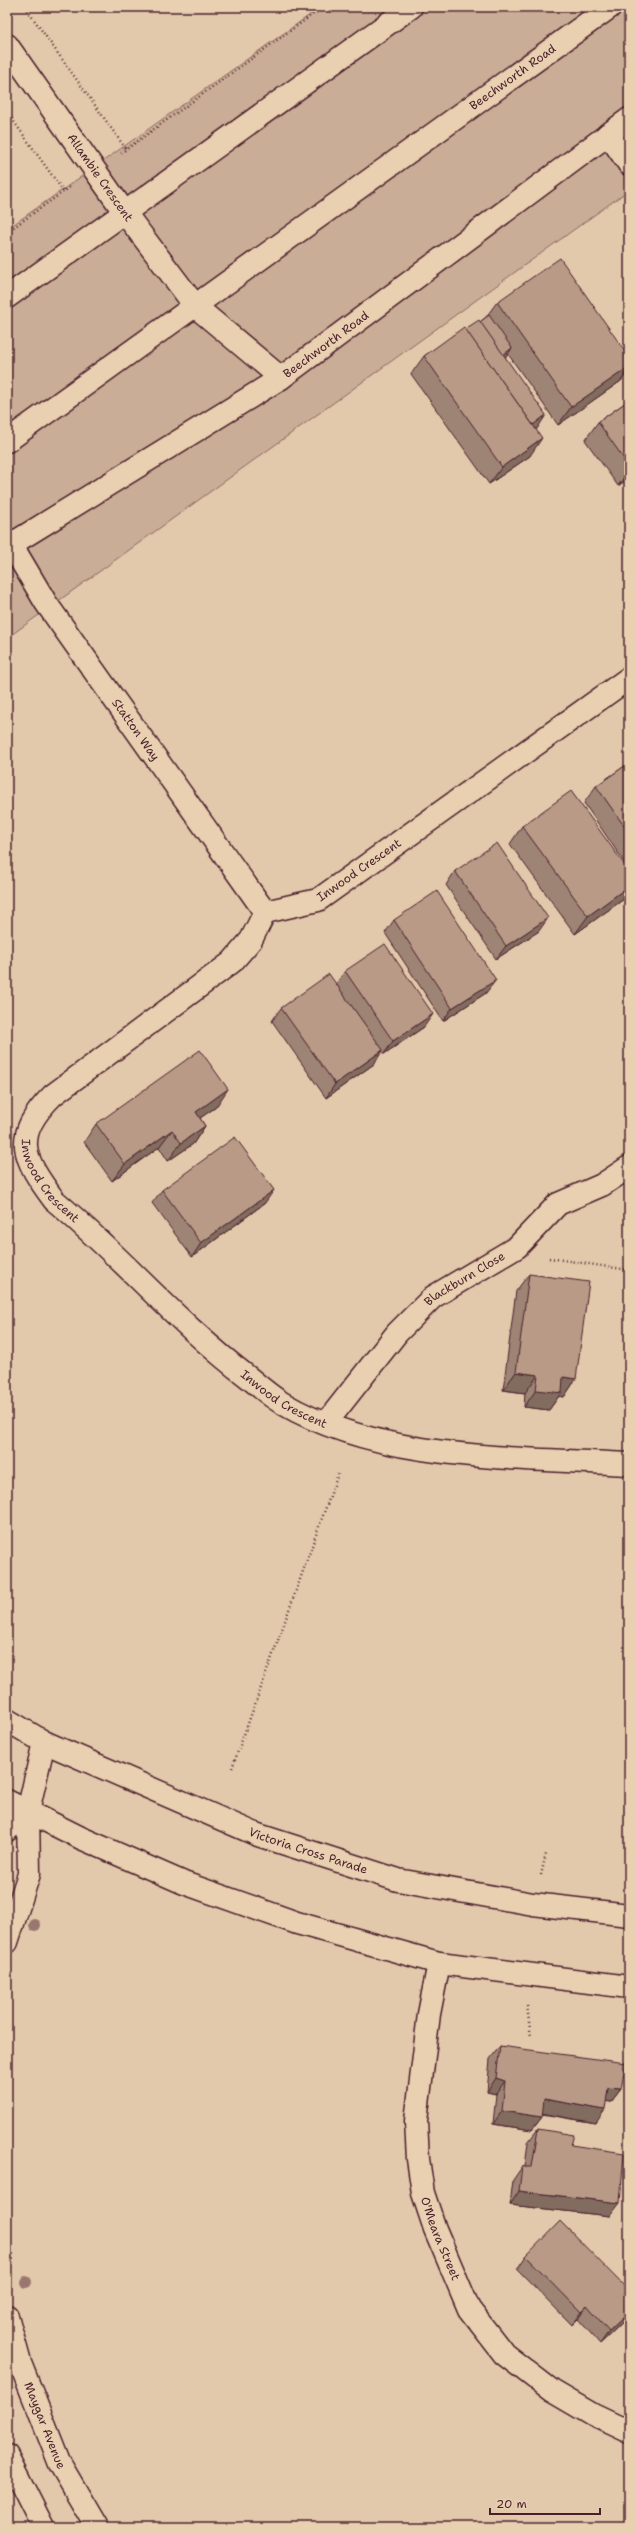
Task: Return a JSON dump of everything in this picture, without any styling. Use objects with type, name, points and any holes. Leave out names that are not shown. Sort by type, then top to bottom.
[{"type":"street","points":[[7,297],[411,7]]},
{"type":"street","name":"Beechworth Road","points":[[7,441],[196,307],[610,7]]},
{"type":"street","name":"Allambie Crescent","points":[[7,45],[96,169],[125,213],[196,307],[281,378]]},
{"type":"street","name":"Beechworth Road","points":[[9,546],[281,378],[629,119]]},
{"type":"street","points":[[608,134],[629,164]]},
{"type":"street","name":"Statton Way","points":[[9,546],[46,603],[265,912]]},
{"type":"street","name":"Inwood Crescent","points":[[629,678],[318,900],[265,912],[251,940],[232,962],[53,1095],[36,1112],[27,1132],[26,1155],[35,1174],[54,1200],[216,1353],[282,1403],[326,1423],[374,1440],[422,1451],[629,1464]]},
{"type":"street","name":"Blackburn Close","points":[[326,1423],[397,1333],[433,1297],[517,1247],[558,1204],[602,1185],[629,1166]]},
{"type":"street","name":"Victoria Cross Parade","points":[[7,1720],[44,1742],[258,1835],[398,1880],[533,1904],[629,1915]]},
{"type":"street","points":[[7,1942],[29,1874],[28,1811],[44,1742]]},
{"type":"street","points":[[7,1801],[81,1838],[184,1883],[297,1923],[439,1963],[629,1987]]},
{"type":"street","points":[[7,1830],[28,1811]]},
{"type":"street","name":"O'Meara Street","points":[[439,1963],[429,2014],[416,2121],[418,2159],[423,2193],[436,2229],[469,2308],[504,2354],[552,2392],[593,2415],[629,2432]]},
{"type":"street","name":"Maygar Avenue","points":[[7,2316],[20,2364],[60,2464],[98,2527]]},
{"type":"street","points":[[7,2456],[43,2527]]},
{"type":"path","points":[[25,7],[126,149]]},
{"type":"path","points":[[7,232],[126,149],[323,7]]},
{"type":"path","points":[[7,112],[64,192]]},
{"type":"path","points":[[517,1247],[546,1257],[629,1270]]},
{"type":"path","points":[[232,1768],[338,1474]]},
{"type":"shaded area","points":[[321,7],[629,7],[629,190],[7,638],[7,229]]},
{"type":"building","points":[[560,258],[629,357],[629,367],[571,407],[497,302]]},
{"type":"building","points":[[489,315],[512,348],[503,355],[480,322]]},
{"type":"building","points":[[479,320],[546,415],[533,425],[465,329]]},
{"type":"building","points":[[464,327],[542,438],[502,467],[424,356]]},
{"type":"building","points":[[629,400],[629,466],[598,422]]},
{"type":"building","points":[[629,763],[629,833],[596,786]]},
{"type":"building","points":[[571,791],[629,871],[629,886],[588,916],[522,826]]},
{"type":"building","points":[[497,843],[548,918],[506,946],[455,871]]},
{"type":"building","points":[[437,891],[496,980],[452,1008],[394,920]]},
{"type":"building","points":[[385,944],[433,1014],[393,1041],[345,971]]},
{"type":"building","points":[[329,974],[383,1050],[335,1084],[281,1008]]},
{"type":"building","points":[[200,1050],[228,1089],[196,1112],[205,1126],[181,1143],[172,1130],[125,1164],[96,1124]]},
{"type":"building","points":[[235,1137],[274,1190],[201,1243],[162,1190]]},
{"type":"building","points":[[529,1274],[589,1282],[576,1379],[563,1377],[562,1393],[536,1390],[538,1375],[516,1372]]},
{"type":"building","points":[[500,2046],[626,2063],[621,2089],[608,2088],[605,2110],[544,2099],[542,2117],[502,2111],[505,2081],[496,2078]]},
{"type":"building","points":[[538,2129],[574,2135],[571,2145],[624,2153],[620,2203],[519,2191],[522,2167],[532,2167]]},
{"type":"building","points":[[560,2221],[629,2291],[629,2312],[609,2331],[587,2306],[581,2312],[526,2256]]}]
